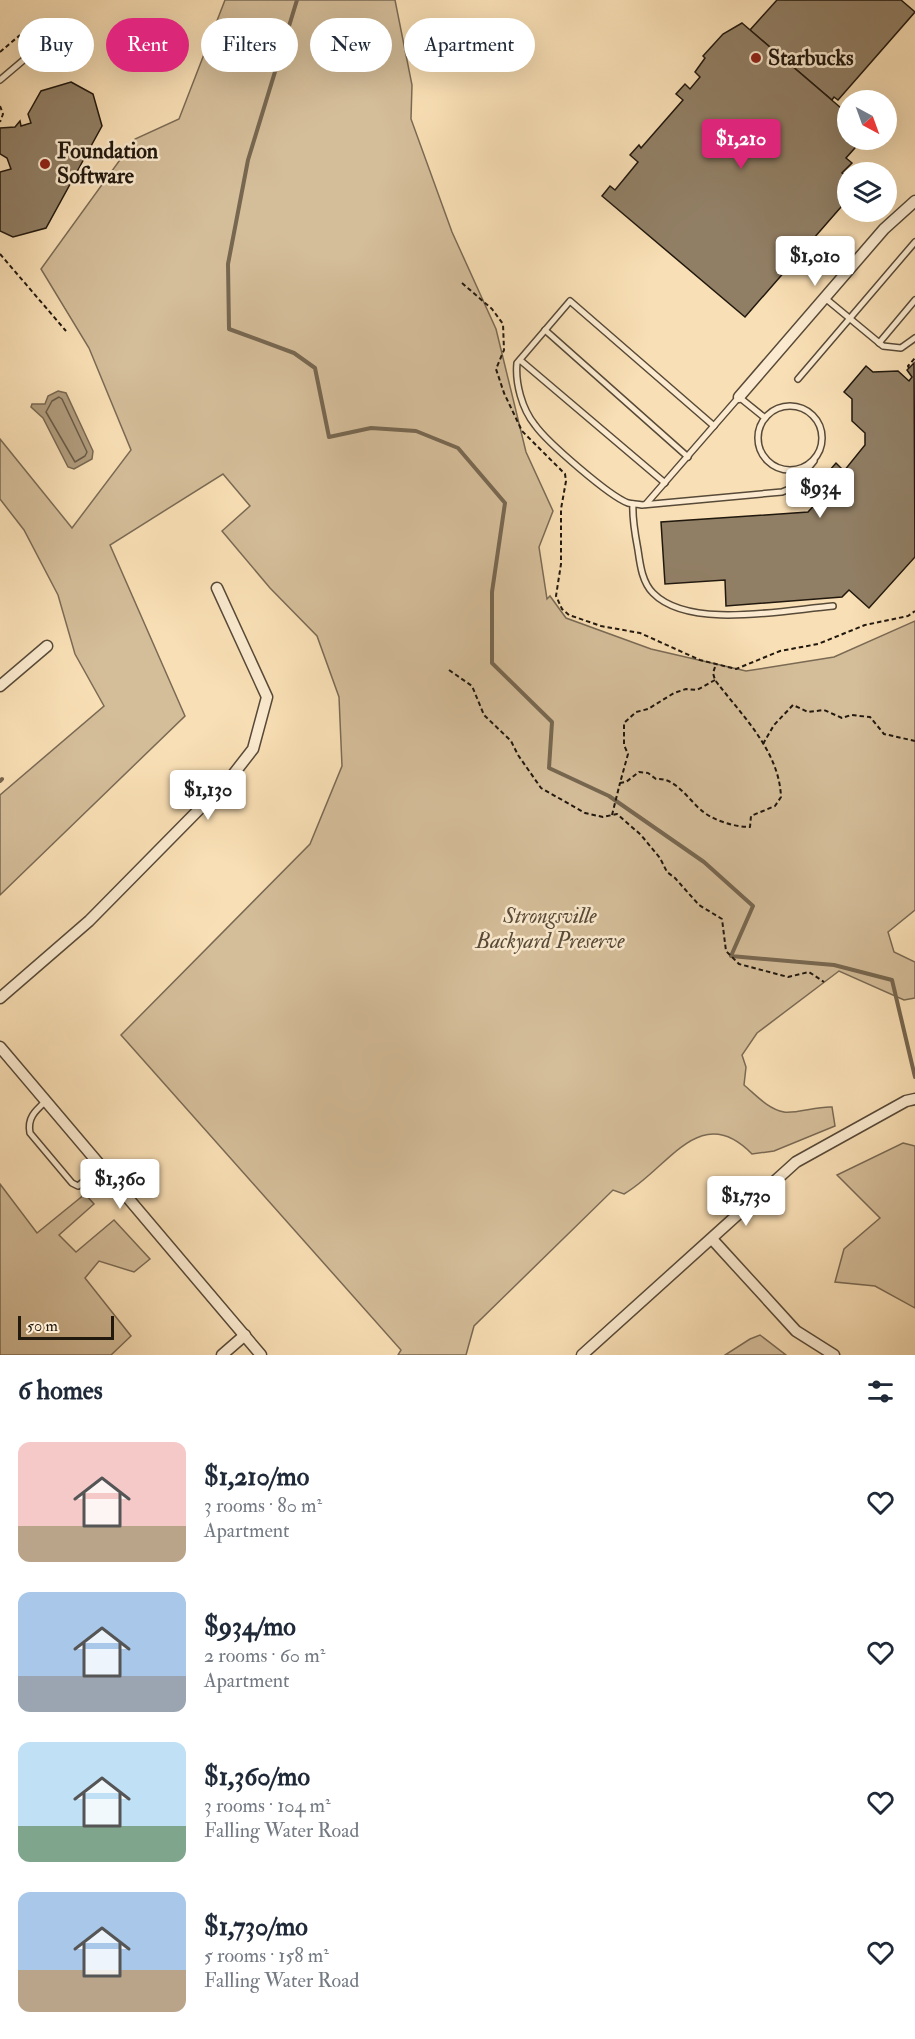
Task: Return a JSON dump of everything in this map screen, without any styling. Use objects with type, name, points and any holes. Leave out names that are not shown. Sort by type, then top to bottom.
[{"type":"street","points":[[738,397],[884,229],[915,201]]},
{"type":"street","points":[[0,998],[89,921],[232,776],[253,749],[267,698],[216,588]]},
{"type":"street","points":[[0,686],[48,646]]},
{"type":"street","points":[[2,1053],[46,1101],[261,1355]]},
{"type":"street","points":[[582,1355],[796,1162],[906,1101],[915,1099]]},
{"type":"street","points":[[712,1239],[796,1331],[834,1355]]},
{"type":"street","points":[[222,1355],[245,1335]]},
{"type":"lane","points":[[0,80],[18,65]]},
{"type":"lane","points":[[798,379],[915,242]]},
{"type":"lane","points":[[825,298],[879,343],[892,349],[901,348],[915,338]]},
{"type":"lane","points":[[879,343],[915,300]]},
{"type":"lane","points":[[714,426],[570,301],[517,363],[516,377],[535,426],[612,494],[633,504],[782,492],[792,488],[814,461],[822,446],[823,437],[818,421],[812,414],[796,406],[779,408],[765,418],[758,439],[766,460],[786,471],[801,469],[814,461]]},
{"type":"lane","points":[[545,330],[688,457]]},
{"type":"lane","points":[[520,360],[665,483]]},
{"type":"lane","points":[[646,504],[738,397],[765,418]]},
{"type":"lane","points":[[633,504],[637,546],[645,580],[652,592],[674,608],[693,614],[721,616],[832,606]]},
{"type":"lane","points":[[46,1101],[32,1115],[28,1125],[30,1133],[65,1175],[78,1186],[102,1167]]},
{"type":"path","points":[[0,52],[18,37]]},
{"type":"path","points":[[0,106],[3,114],[0,122]]},
{"type":"path","points":[[0,254],[66,331]]},
{"type":"path","points":[[462,283],[492,309],[503,324],[504,350],[496,369],[504,393],[522,431],[565,474],[561,509],[561,564],[556,596],[562,609],[580,620],[640,633],[716,666],[736,669],[780,651],[818,644],[866,625],[908,616],[915,611]]},
{"type":"path","points":[[909,368],[908,366],[915,358]]},
{"type":"path","points":[[619,784],[626,783],[639,772],[648,773],[656,778],[663,778],[688,795],[702,812],[713,819],[750,826],[751,816],[775,806],[781,794],[776,765],[715,680],[713,673],[716,666]]},
{"type":"path","points":[[449,670],[472,686],[484,715],[511,741],[541,788],[585,813],[620,816],[641,835],[660,858],[666,872],[675,878],[699,905],[722,919],[726,951],[739,964],[788,977],[812,973],[824,982]]},
{"type":"path","points":[[612,814],[628,754],[622,731],[624,723],[633,714],[660,704],[679,691],[694,691],[715,680]]},
{"type":"path","points":[[763,744],[777,721],[793,705],[808,712],[824,710],[842,718],[851,715],[870,717],[884,734],[915,741]]},
{"type":"green space","name":"Strongsville Backyard Preserve","points":[[225,0],[395,0],[404,45],[404,72],[409,72],[412,85],[411,119],[452,232],[496,329],[526,452],[553,511],[539,547],[547,599],[550,596],[566,618],[651,649],[746,671],[834,657],[915,621],[915,910],[888,932],[894,952],[915,962],[915,998],[904,1000],[839,971],[757,1033],[742,1055],[746,1067],[744,1085],[767,1105],[784,1112],[832,1107],[835,1126],[774,1151],[752,1154],[733,1139],[716,1134],[700,1136],[685,1144],[624,1194],[613,1190],[474,1326],[466,1355],[398,1355],[401,1350],[121,1035],[310,844],[342,766],[339,697],[317,636],[270,588],[222,531],[250,506],[223,474],[110,545],[185,716],[0,895],[0,795],[104,706],[75,654],[58,595],[24,530],[0,499],[0,439],[72,528],[131,450],[89,348],[41,269],[135,139],[179,119],[201,62],[201,72],[298,72],[298,18],[218,18]]},
{"type":"green space","points":[[903,1143],[915,1146],[915,1308],[875,1286],[835,1282],[844,1249],[880,1218],[837,1175]]},
{"type":"green space","points":[[0,1184],[37,1233],[85,1194],[94,1204],[59,1235],[76,1252],[114,1220],[150,1259],[134,1272],[99,1261],[85,1278],[131,1336],[111,1355],[0,1355]]},
{"type":"green space","points":[[760,1335],[786,1355],[725,1355],[750,1339]]},
{"type":"water","points":[[58,391],[66,393],[93,451],[92,459],[74,469],[68,467],[43,418],[31,407],[32,404],[45,404],[48,396]]},
{"type":"building","points":[[777,0],[901,0],[915,12],[847,90],[837,90],[837,99],[834,97],[832,100],[750,30]]},
{"type":"building","points":[[742,23],[837,105],[837,150],[853,150],[846,158],[851,162],[837,162],[837,212],[745,317],[602,196],[610,186],[615,190],[638,162],[630,155],[639,145],[641,148],[683,100],[676,94],[685,84],[690,89],[700,77],[695,72],[705,58],[703,56],[723,34]]},
{"type":"building","name":"Foundation Software","points":[[71,82],[93,94],[102,126],[46,228],[13,237],[0,231],[0,172],[11,169],[7,158],[0,154],[0,128],[15,127],[20,121],[21,126],[31,123],[28,114],[41,91]]},
{"type":"building","points":[[914,363],[915,557],[869,608],[849,590],[842,597],[726,606],[725,580],[665,584],[661,522],[808,512],[831,487],[822,479],[836,463],[844,471],[865,445],[865,433],[852,421],[852,399],[844,392],[866,366],[873,372],[898,371],[909,381],[912,377],[907,370]]},
{"type":"waterway","points":[[297,0],[248,160],[228,264],[229,329],[294,353],[315,368],[329,437],[371,428],[416,431],[458,448],[505,503],[492,592],[492,663],[552,722],[549,768],[609,796],[704,862],[753,906],[731,956],[834,965],[892,980],[915,1077]]},
{"type":"place","name":"Starbucks","points":[[756,58]]},
{"type":"place","name":"Foundation Software","points":[[45,164]]}]
